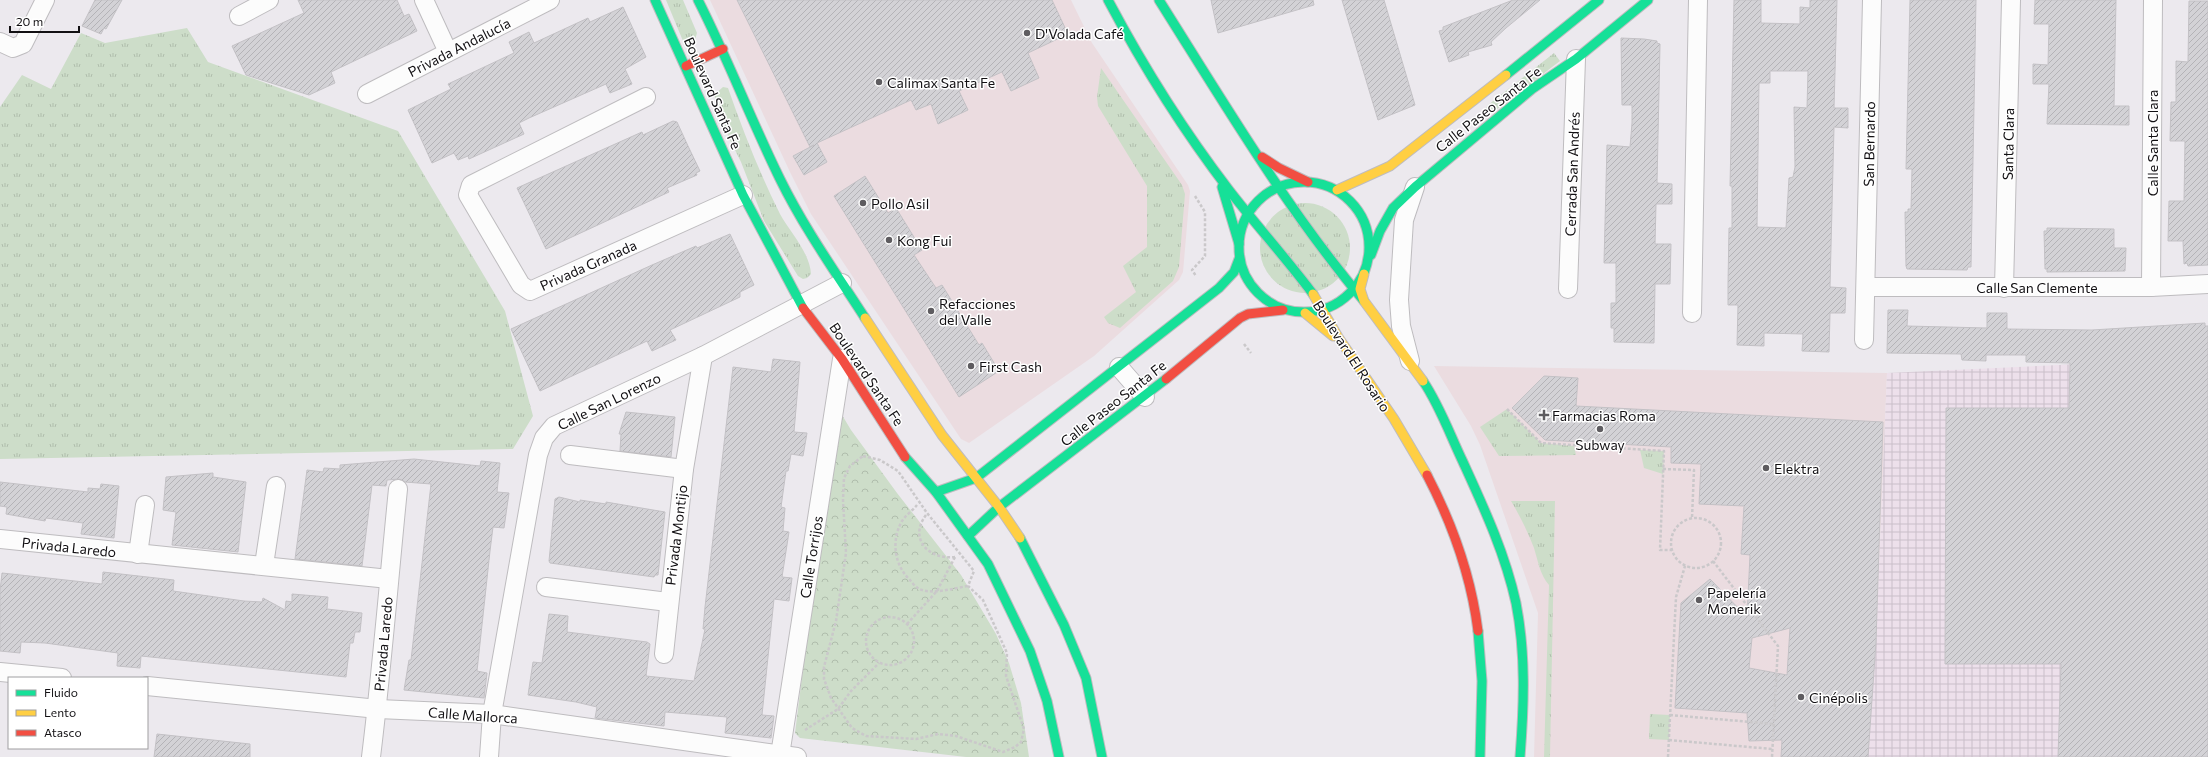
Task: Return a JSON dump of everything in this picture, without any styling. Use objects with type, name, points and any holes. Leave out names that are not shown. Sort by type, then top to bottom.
[{"type":"main road","name":"Boulevard Santa Fe","points":[[655,0],[743,195],[801,305],[842,359],[904,455],[936,492],[988,564],[1030,651],[1047,701],[1059,757]]},
{"type":"main road","name":"Boulevard Santa Fe","points":[[698,0],[723,49],[780,179],[794,205],[842,283],[942,435],[999,508],[1021,540],[1064,625],[1086,678],[1102,757]]},
{"type":"main road","name":"Boulevard El Rosario","points":[[1108,0],[1157,89],[1215,172],[1324,310],[1341,341],[1382,401],[1441,503],[1462,554],[1474,600],[1480,651],[1482,718],[1480,757]]},
{"type":"main road","points":[[1160,0],[1292,209],[1410,363],[1428,390],[1444,420],[1482,502],[1512,583],[1519,627],[1524,701],[1520,757]]},
{"type":"main road","name":"Calle Paseo Santa Fe","points":[[1337,190],[1390,166],[1411,151],[1599,0]]},
{"type":"main road","name":"Calle Paseo Santa Fe","points":[[1364,274],[1380,231],[1393,208],[1415,187],[1532,89],[1576,59],[1637,3]]},
{"type":"main road","points":[[686,66],[723,49]]},
{"type":"main road","points":[[1257,152],[1275,166],[1308,182]]},
{"type":"main road","points":[[1215,172],[1222,187],[1239,244]]},
{"type":"main road","points":[[1364,274],[1354,290],[1340,302],[1324,310],[1305,313],[1283,310],[1263,298],[1248,281],[1239,259],[1239,244],[1243,224],[1253,206],[1269,192],[1279,187],[1288,184],[1308,182],[1324,184],[1337,190],[1353,203],[1364,220],[1369,239],[1369,260]]},
{"type":"main road","name":"Calle Paseo Santa Fe","points":[[936,492],[976,478],[1219,288],[1234,272],[1239,259]]},
{"type":"main road","points":[[1364,274],[1360,289],[1364,301]]},
{"type":"main road","name":"Calle Paseo Santa Fe","points":[[968,536],[999,508],[1145,397],[1240,318],[1248,314],[1283,310]]},
{"type":"main road","points":[[1305,313],[1341,341]]},
{"type":"street","points":[[0,42],[13,48],[23,44],[45,0]]},
{"type":"street","points":[[240,16],[269,0]]},
{"type":"street","points":[[424,0],[448,52]]},
{"type":"street","name":"Privada Andalucía","points":[[367,94],[550,0]]},
{"type":"street","points":[[1692,313],[1698,0]]},
{"type":"street","name":"San Bernardo","points":[[1864,340],[1872,0]]},
{"type":"street","name":"Santa Clara","points":[[2004,288],[2011,0]]},
{"type":"street","name":"Calle Santa Clara","points":[[2151,287],[2153,0]]},
{"type":"street","name":"Cerrada San Andrés","points":[[1568,289],[1576,59]]},
{"type":"street","name":"Privada Granada","points":[[646,97],[471,185],[468,195],[521,285],[530,291],[743,195]]},
{"type":"street","points":[[1410,363],[1401,326],[1399,300],[1404,220],[1415,187]]},
{"type":"street","name":"Calle San Lorenzo","points":[[489,757],[492,714],[538,454],[544,438],[554,426],[703,356],[842,283]]},
{"type":"street","name":"Calle San Clemente","points":[[1866,287],[2151,287],[2208,284]]},
{"type":"street","name":"Privada Montijo","points":[[664,654],[668,602],[684,469],[703,356]]},
{"type":"street","name":"Calle Torrijos","points":[[788,756],[783,733],[842,359]]},
{"type":"street","points":[[1119,367],[1145,397]]},
{"type":"street","name":"Privada Montijo","points":[[570,455],[684,469]]},
{"type":"street","points":[[264,565],[276,486]]},
{"type":"street","name":"Privada Laredo","points":[[371,757],[378,709],[398,489]]},
{"type":"street","points":[[138,554],[145,505]]},
{"type":"street","name":"Privada Laredo","points":[[0,539],[389,579]]},
{"type":"street","name":"Privada Montijo","points":[[546,587],[668,602]]},
{"type":"street","points":[[0,672],[52,677]]},
{"type":"street","name":"Calle Mallorca","points":[[148,686],[378,709],[492,714],[788,756]]},
{"type":"path","points":[[1192,270],[1205,256],[1205,212],[1195,196]]},
{"type":"path","points":[[1507,409],[1541,444],[1664,451],[1660,550],[1672,550]]},
{"type":"path","points":[[919,502],[898,471],[880,460],[863,456],[850,466],[844,478],[843,500],[846,553],[836,621],[824,666],[824,679],[831,698],[852,728],[866,736],[916,739],[938,734],[956,736],[1004,752],[1015,748],[1021,742],[1024,729],[1006,676],[1007,654],[983,600],[968,586],[936,591],[919,588],[903,574],[896,561],[895,547],[902,520],[919,502],[936,492]]},
{"type":"path","points":[[1663,469],[1694,470],[1692,518]]},
{"type":"path","points":[[927,513],[921,521],[919,531],[921,541],[926,550],[934,556],[944,558],[955,557]]},
{"type":"path","points":[[1692,518],[1705,519],[1718,530],[1721,547],[1713,562],[1700,568],[1685,566],[1679,562],[1672,550],[1672,538],[1675,530],[1680,523],[1692,518]]},
{"type":"path","points":[[907,624],[936,591],[958,552]]},
{"type":"path","points":[[1713,562],[1778,646],[1772,757]]},
{"type":"path","points":[[1668,757],[1676,597],[1685,566]]},
{"type":"path","points":[[884,618],[900,619],[907,624],[913,637],[911,652],[900,662],[894,665],[879,663],[872,658],[866,643],[870,627],[884,618]]},
{"type":"path","points":[[783,733],[797,735],[838,709],[851,691],[879,663]]},
{"type":"path","points":[[1670,715],[1774,724]]},
{"type":"path","points":[[1668,740],[1772,749]]},
{"type":"shaded area","points":[[710,0],[1071,0],[1092,43],[1188,185],[1190,191],[1183,272],[1179,280],[1094,356],[969,443],[961,439],[811,214]]},
{"type":"shaded area","points":[[2208,358],[2208,757],[1868,757],[1876,642],[1887,373]]},
{"type":"shaded area","points":[[1434,366],[1887,373],[1876,642],[1868,757],[1534,757],[1538,613],[1480,445],[1471,426]]},
{"type":"green space","points":[[666,0],[683,0],[697,33],[694,43],[689,44],[683,41]]},
{"type":"green space","points":[[187,28],[208,62],[398,131],[505,311],[533,416],[513,449],[0,459],[0,107],[22,75],[51,89],[81,33],[105,43]]},
{"type":"green space","points":[[1554,53],[1560,61],[1480,122],[1478,120],[1488,105]]},
{"type":"green space","points":[[1101,68],[1182,185],[1185,194],[1179,267],[1173,281],[1120,328],[1108,323],[1104,317],[1136,292],[1123,266],[1147,247],[1147,186],[1098,106],[1097,97]]},
{"type":"green space","points":[[723,87],[728,88],[752,152],[780,214],[807,258],[811,274],[807,278],[803,279],[798,276],[764,221],[741,162],[729,138],[714,95]]},
{"type":"green space","points":[[1305,203],[1322,206],[1337,216],[1347,231],[1350,248],[1347,265],[1337,280],[1322,290],[1305,293],[1288,290],[1273,280],[1263,265],[1260,248],[1263,231],[1273,216],[1288,206]]},
{"type":"green space","points":[[836,405],[851,430],[897,493],[961,575],[996,634],[1009,663],[1021,703],[1029,757],[966,757],[800,738],[795,733]]},
{"type":"green space","points":[[1507,409],[1541,443],[1574,446],[1576,455],[1499,456],[1480,427]]},
{"type":"green space","points":[[1640,450],[1664,451],[1663,474],[1644,468]]},
{"type":"green space","points":[[1511,501],[1555,501],[1550,757],[1544,757],[1549,585],[1541,572],[1534,548],[1521,518]]},
{"type":"green space","points":[[1650,714],[1670,715],[1669,740],[1649,739]]},
{"type":"building","points":[[95,0],[122,0],[106,29],[104,28],[101,34],[82,26]]},
{"type":"building","points":[[298,0],[397,0],[404,16],[409,14],[417,31],[331,72],[335,83],[309,95],[246,75],[232,46],[304,13]]},
{"type":"building","name":"Calimax Santa Fe","points":[[737,0],[1052,0],[1068,34],[1028,53],[1039,78],[1011,91],[1002,72],[959,91],[968,110],[938,124],[931,104],[916,110],[911,100],[817,143],[827,162],[804,175],[793,156],[814,145],[810,147]]},
{"type":"building","points":[[1211,0],[1313,0],[1314,5],[1218,33]]},
{"type":"building","points":[[1342,0],[1384,0],[1415,105],[1378,120]]},
{"type":"building","points":[[1513,0],[1540,0],[1491,42],[1492,45],[1468,52],[1469,55],[1449,62],[1439,31],[1443,30],[1443,27]]},
{"type":"building","points":[[1734,0],[1761,0],[1761,23],[1800,24],[1800,7],[1810,8],[1810,0],[1837,0],[1834,108],[1848,108],[1848,128],[1834,127],[1830,287],[1846,288],[1845,313],[1830,313],[1829,352],[1802,351],[1803,334],[1764,333],[1764,346],[1737,345],[1738,305],[1728,305],[1729,228],[1732,228],[1732,186],[1730,186]],"holes":[[[1770,71],[1808,71],[1807,108],[1794,107],[1795,167],[1793,177],[1789,178],[1786,228],[1757,227],[1759,83],[1770,83]]]},
{"type":"building","points":[[1910,0],[1976,0],[1971,267],[1968,267],[1967,270],[1907,269],[1906,266],[1905,212],[1908,212],[1908,209],[1911,209],[1912,169],[1906,169]]},
{"type":"building","points":[[2035,0],[2116,0],[2114,106],[2129,106],[2129,125],[2047,124],[2049,84],[2033,84],[2033,64],[2048,65],[2049,24],[2034,24]]},
{"type":"building","points":[[2189,1],[2208,1],[2208,265],[2188,266],[2187,263],[2184,264],[2183,241],[2168,241],[2169,201],[2184,201],[2185,141],[2170,141],[2171,102],[2176,102],[2176,61],[2188,62]]},
{"type":"building","points":[[623,7],[646,57],[625,69],[632,84],[610,93],[606,84],[529,118],[519,123],[524,134],[469,159],[468,156],[458,160],[454,153],[432,163],[408,110],[451,89],[448,84],[514,53],[509,42],[529,32],[534,43],[588,18],[590,22]]},
{"type":"building","points":[[1621,38],[1657,41],[1657,43],[1660,44],[1657,183],[1672,184],[1672,204],[1656,204],[1655,244],[1671,244],[1670,284],[1655,284],[1654,343],[1614,342],[1614,328],[1611,328],[1611,303],[1616,303],[1616,263],[1604,263],[1607,145],[1630,147],[1632,123],[1632,105],[1622,105]]},
{"type":"building","points":[[673,121],[677,122],[700,171],[696,173],[697,175],[667,188],[669,192],[546,249],[517,188],[642,132],[643,135]]},
{"type":"building","points":[[865,176],[888,213],[896,208],[922,250],[914,255],[936,288],[942,285],[979,345],[982,343],[999,371],[959,397],[834,196]]},
{"type":"building","points":[[2047,228],[2114,229],[2114,248],[2126,248],[2125,271],[2047,272],[2047,269],[2045,269],[2044,231],[2047,231]]},
{"type":"building","points":[[730,234],[754,285],[740,292],[740,297],[670,330],[676,340],[652,351],[647,341],[540,391],[511,329],[652,265],[696,246],[697,248]]},
{"type":"building","points":[[1888,310],[1908,310],[1907,326],[1987,328],[1987,313],[2007,313],[2007,329],[2092,330],[2205,323],[2205,326],[2208,326],[2208,757],[2058,757],[2061,664],[1945,664],[1946,408],[2069,408],[2070,363],[2026,362],[2026,355],[1986,355],[1986,361],[1962,360],[1961,354],[1887,353]]},
{"type":"building","points":[[773,359],[800,362],[794,432],[807,433],[803,456],[791,454],[788,471],[786,471],[781,507],[785,508],[783,531],[789,532],[782,577],[792,578],[789,601],[774,599],[762,715],[774,716],[771,738],[725,733],[727,717],[665,712],[664,726],[595,718],[597,707],[576,702],[528,695],[533,662],[542,663],[549,614],[568,616],[567,632],[647,642],[650,644],[646,676],[694,681],[705,629],[703,629],[705,607],[733,367],[771,372]]},
{"type":"building","points":[[1544,376],[1578,378],[1576,406],[1883,422],[1876,642],[1868,757],[1781,757],[1782,740],[1749,741],[1747,713],[1675,708],[1681,603],[1710,579],[1747,617],[1750,555],[1741,554],[1744,506],[1699,504],[1701,464],[1671,463],[1671,447],[1545,440],[1512,408]],"holes":[[[1790,628],[1787,675],[1749,668],[1752,638]]]},
{"type":"building","points":[[626,412],[675,417],[671,457],[620,451],[621,434],[619,434]]},
{"type":"building","points":[[414,459],[480,466],[481,461],[500,463],[497,492],[509,493],[504,528],[493,527],[490,551],[477,671],[487,673],[484,698],[404,690],[409,660],[411,660],[431,484],[405,482],[399,479],[387,480],[386,486],[372,485],[362,566],[295,559],[307,470],[323,472],[324,468],[340,469],[340,465]]},
{"type":"building","points":[[213,473],[213,477],[246,482],[238,552],[172,545],[176,512],[163,510],[166,477]]},
{"type":"building","points":[[0,482],[88,492],[88,488],[100,489],[101,484],[119,486],[114,538],[81,534],[83,523],[46,518],[45,521],[6,514],[7,507],[0,506]]},
{"type":"building","points":[[559,497],[580,502],[580,500],[606,504],[606,502],[665,512],[658,575],[655,575],[654,577],[550,563],[555,499]]},
{"type":"building","points":[[103,572],[174,580],[173,591],[244,601],[262,602],[263,598],[285,610],[286,601],[292,602],[292,594],[328,597],[327,609],[362,613],[360,632],[355,632],[353,643],[350,643],[346,677],[141,656],[140,668],[117,666],[118,653],[45,643],[21,642],[20,653],[0,651],[0,591],[2,573],[102,584]]},
{"type":"building","points":[[157,734],[250,744],[250,757],[154,757]]},
{"type":"traffic: fast","points":[[655,0],[743,195],[803,308]]},
{"type":"traffic: fast","points":[[698,0],[769,157],[789,197],[865,318]]},
{"type":"traffic: fast","points":[[1108,0],[1135,49],[1180,121],[1212,167],[1313,294]]},
{"type":"traffic: fast","points":[[1159,0],[1282,192],[1335,266],[1364,301]]},
{"type":"traffic: fast","points":[[1506,75],[1599,0]]},
{"type":"traffic: fast","points":[[1371,255],[1380,231],[1393,208],[1415,187],[1532,89],[1576,59],[1648,0]]},
{"type":"traffic: fast","points":[[1310,182],[1335,189],[1350,201],[1362,216],[1368,234],[1369,247],[1368,260],[1362,278],[1350,293],[1335,305],[1317,311],[1298,312],[1273,305],[1258,293],[1246,278],[1240,260],[1239,241],[1246,216],[1258,201],[1273,189],[1291,183],[1310,182]]},
{"type":"traffic: fast","points":[[1222,187],[1239,244]]},
{"type":"traffic: fast","points":[[936,492],[976,478],[1219,288],[1234,272],[1239,259]]},
{"type":"traffic: fast","points":[[968,536],[999,507],[1166,379]]},
{"type":"traffic: fast","points":[[1423,381],[1440,410],[1486,514],[1506,566],[1516,603],[1523,661],[1520,757]]},
{"type":"traffic: fast","points":[[905,457],[936,492],[988,564],[1030,651],[1047,701],[1059,757]]},
{"type":"traffic: fast","points":[[1020,538],[1064,625],[1086,678],[1102,757]]},
{"type":"traffic: fast","points":[[1478,631],[1482,681],[1480,757]]},
{"type":"traffic: slow","points":[[1337,190],[1390,166],[1506,75]]},
{"type":"traffic: slow","points":[[1364,274],[1360,289],[1364,301],[1423,381]]},
{"type":"traffic: slow","points":[[1313,294],[1338,337],[1394,419],[1427,475]]},
{"type":"traffic: slow","points":[[1305,313],[1333,336]]},
{"type":"traffic: slow","points":[[865,318],[942,435],[999,507],[1020,538]]},
{"type":"traffic: jam","points":[[686,66],[723,49]]},
{"type":"traffic: jam","points":[[1262,157],[1279,168],[1308,182]]},
{"type":"traffic: jam","points":[[803,308],[842,359],[905,457]]},
{"type":"traffic: jam","points":[[1166,379],[1240,318],[1248,314],[1283,310]]},
{"type":"traffic: jam","points":[[1427,475],[1445,513],[1460,551],[1471,590],[1478,631]]},
{"type":"place","name":"D'Volada Café","points":[[1027,33]]},
{"type":"place","name":"Calimax Santa Fe","points":[[879,82]]},
{"type":"place","name":"Pollo Asil","points":[[863,203]]},
{"type":"place","name":"Kong Fui","points":[[889,240]]},
{"type":"place","name":"Refacciones del Valle","points":[[931,311]]},
{"type":"place","name":"First Cash","points":[[971,366]]},
{"type":"place","name":"Farmacias Roma","points":[[1544,415]]},
{"type":"place","name":"Subway","points":[[1600,429]]},
{"type":"place","name":"Elektra","points":[[1766,468]]},
{"type":"place","name":"Papelería Monerik","points":[[1699,600]]},
{"type":"place","name":"Cinépolis","points":[[1801,697]]}]
